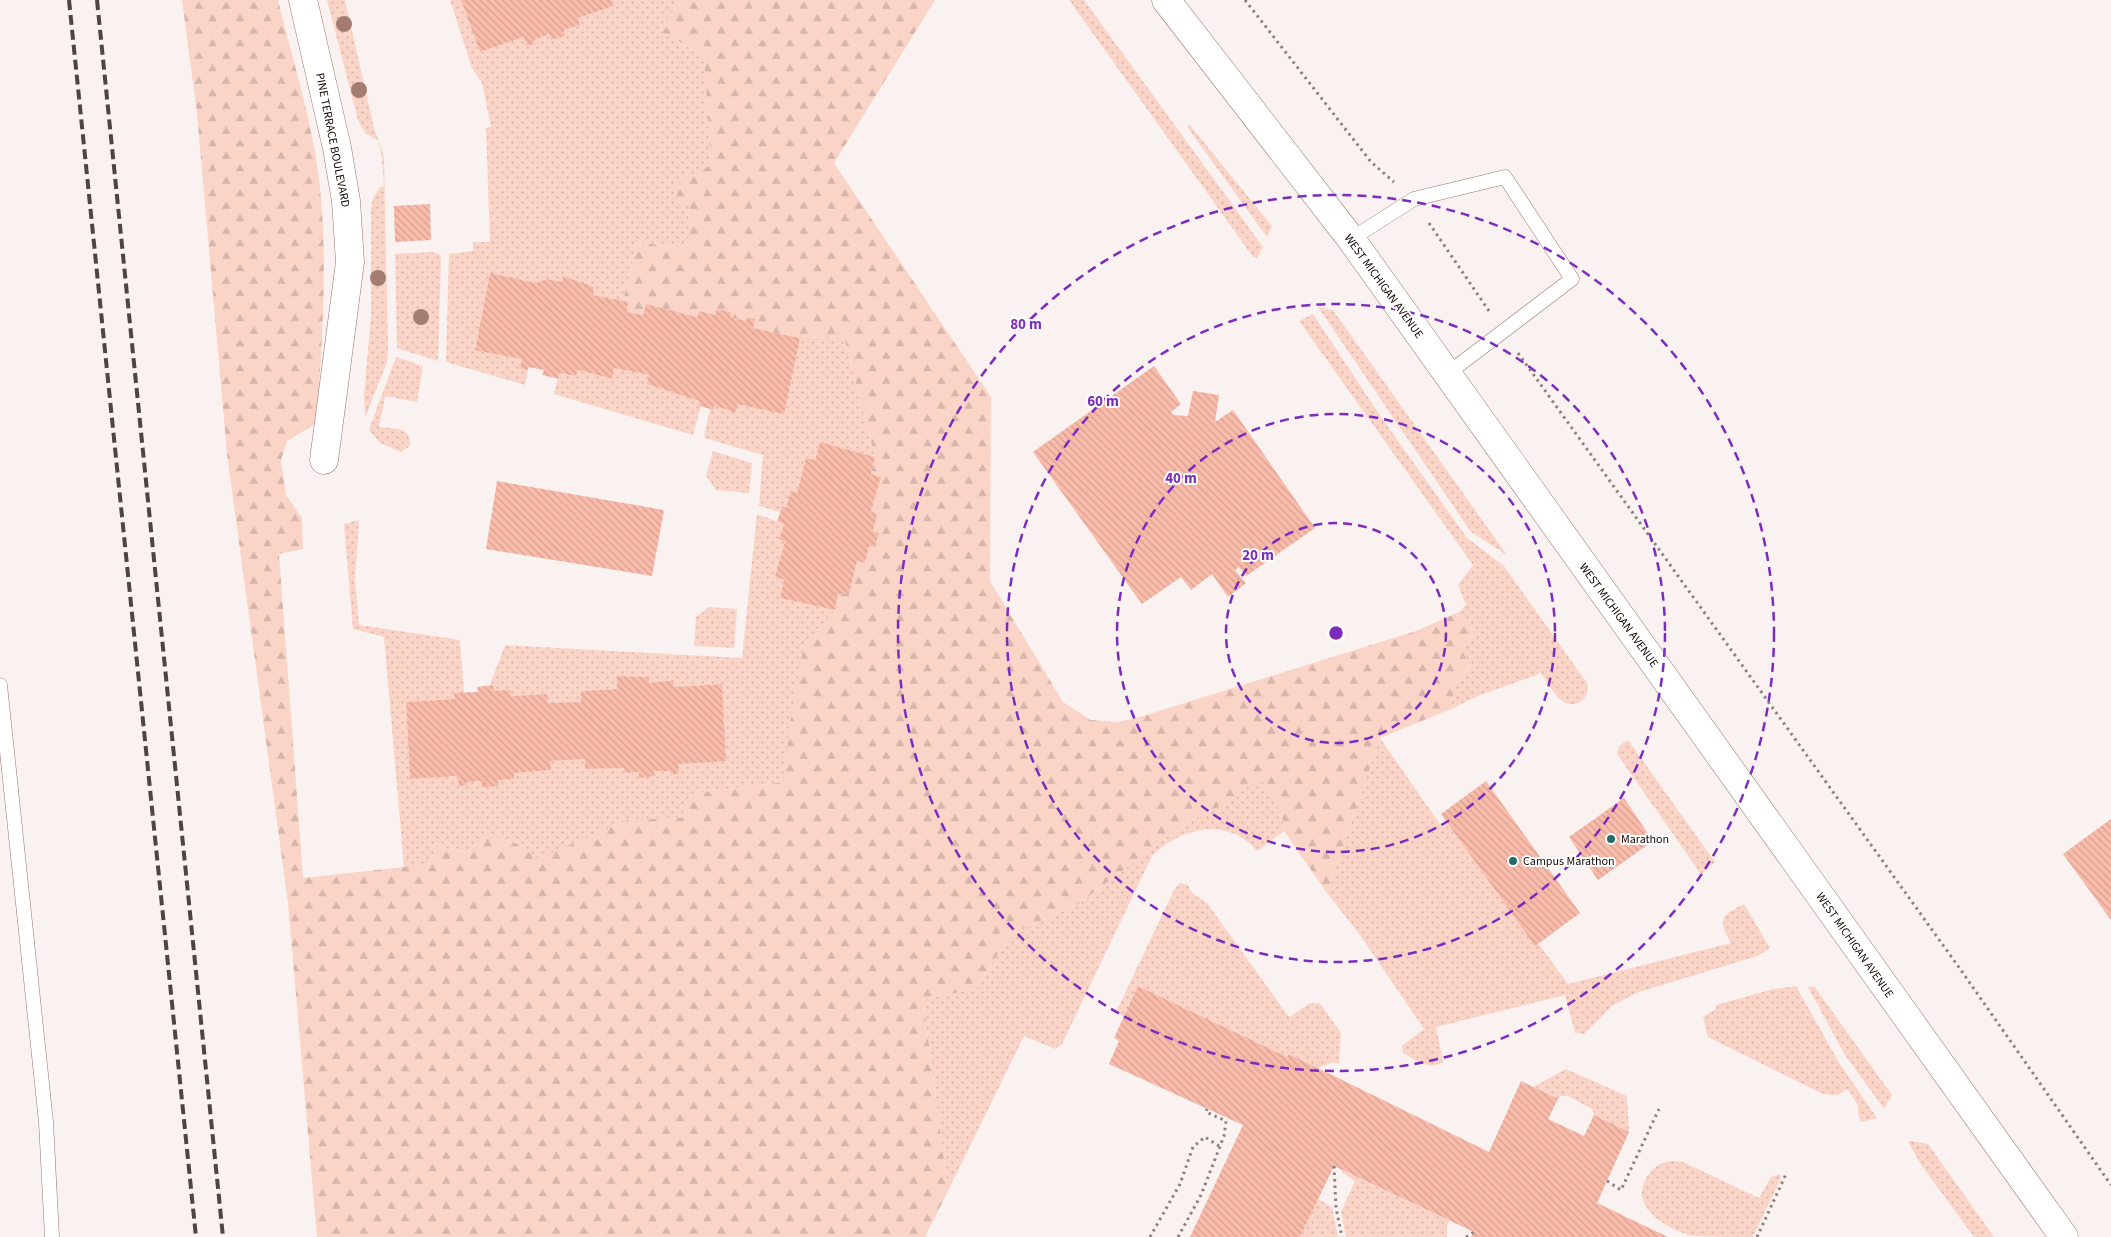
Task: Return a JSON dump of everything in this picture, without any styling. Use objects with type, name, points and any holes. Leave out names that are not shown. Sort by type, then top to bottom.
[{"type":"street","name":"PINE TERRACE BOULEVARD","points":[[303,0],[338,148],[346,201],[350,262],[324,460]]},
{"type":"street","name":"WEST MICHIGAN AVENUE","points":[[1166,0],[1351,239],[2064,1237]]},
{"type":"lane","points":[[1351,239],[1414,200],[1505,177],[1572,279],[1447,374]]},
{"type":"lane","points":[[0,685],[46,1122],[52,1237]]},
{"type":"path","points":[[1245,0],[1372,162],[1414,200],[1503,332],[1958,966],[2111,1185]]},
{"type":"path","points":[[1178,1237],[1201,1196],[1224,1136],[1226,1122],[1206,1112],[1207,1109]]},
{"type":"path","points":[[1607,1181],[1621,1190],[1659,1109]]},
{"type":"path","points":[[1150,1237],[1180,1184],[1193,1147],[1205,1137],[1220,1146]]},
{"type":"path","points":[[1334,1166],[1336,1208],[1342,1237]]},
{"type":"path","points":[[1757,1237],[1787,1172]]},
{"type":"path","points":[[1466,1237],[1474,1232]]},
{"type":"green space","points":[[182,0],[278,0],[306,110],[319,181],[324,250],[324,285],[317,423],[287,441],[281,460],[286,495],[302,518],[303,549],[279,554],[303,878],[404,867],[427,867],[437,847],[466,852],[490,835],[518,844],[537,859],[628,820],[681,818],[690,794],[784,782],[790,723],[804,644],[835,610],[838,594],[849,594],[857,561],[865,563],[869,546],[875,547],[879,533],[873,531],[877,515],[871,511],[881,477],[871,474],[875,457],[844,337],[800,338],[753,328],[755,319],[747,317],[746,321],[730,317],[731,312],[718,309],[715,315],[699,311],[697,317],[646,304],[643,315],[627,312],[623,301],[637,242],[687,249],[690,207],[678,203],[675,183],[711,166],[704,56],[658,29],[683,0],[935,0],[834,163],[991,397],[990,581],[1063,702],[1091,720],[1118,722],[1140,717],[1416,631],[1459,612],[1474,631],[1462,651],[1470,665],[1454,686],[1451,709],[1380,738],[1327,893],[1284,831],[1282,815],[1260,777],[1229,801],[1196,818],[1164,839],[1077,905],[1010,935],[976,989],[923,999],[948,1191],[925,1237],[317,1237],[288,903],[227,454],[197,113]]},
{"type":"green space","points":[[327,0],[345,0],[374,128],[384,157],[388,350],[387,362],[365,418],[364,396],[371,315],[371,209],[373,198],[380,187],[384,186],[382,157],[378,141],[365,133],[358,120]]},
{"type":"green space","points":[[450,0],[461,0],[480,52],[524,37],[528,46],[535,44],[534,40],[549,34],[551,40],[565,36],[564,30],[580,25],[578,18],[613,6],[611,0],[683,0],[658,29],[704,56],[711,166],[690,207],[688,249],[637,242],[623,301],[593,295],[594,287],[563,277],[562,282],[547,279],[535,283],[490,274],[475,349],[522,359],[521,368],[528,370],[525,385],[446,362],[449,254],[473,251],[473,242],[490,242],[486,128],[491,127],[482,83],[472,68]]},
{"type":"green space","points":[[1069,0],[1084,0],[1263,247],[1257,258],[1253,257]]},
{"type":"green space","points":[[1189,124],[1272,226],[1267,237],[1188,128]]},
{"type":"green space","points":[[432,252],[441,255],[438,361],[397,348],[395,254]]},
{"type":"green space","points":[[1318,307],[1333,310],[1507,555],[1471,532]]},
{"type":"green space","points":[[1313,314],[1381,417],[1467,538],[1504,566],[1587,683],[1587,693],[1581,701],[1568,704],[1562,701],[1540,672],[1537,675],[1480,695],[1451,709],[1454,686],[1470,666],[1462,651],[1474,631],[1459,612],[1466,605],[1458,585],[1473,565],[1299,321]]},
{"type":"green space","points":[[844,337],[875,457],[820,442],[815,460],[806,458],[797,493],[791,491],[786,508],[782,506],[780,512],[759,506],[763,455],[704,438],[710,409],[714,405],[735,413],[738,404],[800,338]]},
{"type":"green space","points":[[396,357],[423,366],[417,402],[385,396],[379,427],[400,430],[408,435],[410,446],[401,452],[380,443],[369,430]]},
{"type":"green space","points":[[614,368],[649,375],[647,384],[699,401],[701,406],[693,435],[554,394],[559,373],[575,376],[578,370],[613,379]]},
{"type":"green space","points":[[713,451],[752,463],[749,493],[716,490],[706,476]]},
{"type":"green space","points":[[757,514],[784,524],[779,539],[785,542],[775,576],[784,580],[780,598],[835,610],[804,645],[784,782],[691,794],[681,818],[628,821],[537,860],[518,844],[490,835],[466,852],[437,847],[427,867],[404,867],[384,637],[353,629],[344,524],[359,520],[355,579],[359,625],[460,640],[464,693],[455,699],[406,702],[410,779],[458,776],[467,782],[514,779],[514,773],[550,770],[550,761],[585,759],[585,769],[624,768],[623,773],[639,772],[639,778],[655,776],[654,771],[671,771],[671,774],[678,773],[678,764],[722,684],[674,687],[672,680],[649,683],[649,677],[617,676],[617,689],[581,691],[581,702],[547,703],[547,694],[511,696],[494,691],[493,685],[490,685],[505,645],[742,658]]},
{"type":"green space","points":[[709,607],[737,609],[734,648],[694,646],[696,617]]},
{"type":"green space","points":[[1380,738],[1442,827],[1447,823],[1535,945],[1538,943],[1568,984],[1731,943],[1724,929],[1723,919],[1730,912],[1744,904],[1770,948],[1757,956],[1636,993],[1612,1006],[1584,1034],[1575,1033],[1565,995],[1436,1027],[1443,1062],[1427,1065],[1417,1061],[1403,1053],[1402,1046],[1424,1029],[1360,935],[1327,893]]},
{"type":"green space","points":[[1628,740],[1715,862],[1701,874],[1617,754],[1619,746]]},
{"type":"green space","points":[[1260,777],[1283,815],[1284,831],[1257,851],[1245,840],[1232,833],[1219,830],[1190,832],[1164,846],[1152,856],[1062,1044],[1055,1049],[1024,1036],[948,1191],[923,999],[976,989],[1010,935],[1077,905],[1164,839],[1196,818],[1229,801]]},
{"type":"green space","points":[[1180,883],[1188,885],[1192,893],[1207,903],[1289,1017],[1310,1003],[1320,1003],[1341,1033],[1339,1064],[1333,1062],[1318,1068],[1289,1054],[1287,1057],[1138,986],[1124,1017],[1116,1012],[1174,890]]},
{"type":"green space","points":[[1796,986],[1838,1061],[1877,1118],[1861,1122],[1858,1114],[1858,1105],[1847,1089],[1838,1095],[1823,1094],[1708,1037],[1703,1017],[1716,1009],[1716,1005],[1774,989]]},
{"type":"green space","points":[[1814,986],[1892,1095],[1884,1109],[1845,1055],[1808,987]]},
{"type":"green space","points":[[1566,1069],[1627,1096],[1629,1132],[1594,1115],[1592,1109],[1568,1096],[1561,1096],[1558,1099],[1533,1087]]},
{"type":"green space","points":[[1908,1142],[1928,1144],[1994,1237],[1974,1237],[1922,1166]]},
{"type":"green space","points":[[1671,1161],[1683,1162],[1759,1198],[1771,1177],[1780,1174],[1781,1178],[1753,1237],[1692,1236],[1672,1228],[1653,1215],[1646,1207],[1642,1198],[1642,1188],[1654,1168]]},
{"type":"green space","points":[[1342,1170],[1450,1221],[1447,1225],[1447,1237],[1346,1237],[1341,1212],[1355,1181],[1343,1173]]},
{"type":"green space","points":[[1318,1199],[1332,1207],[1338,1237],[1300,1237]]},
{"type":"building","points":[[461,0],[611,0],[613,6],[578,18],[580,25],[564,30],[565,36],[551,40],[549,34],[534,40],[535,44],[527,46],[524,37],[480,52]]},
{"type":"building","points":[[430,204],[431,240],[395,242],[394,206]]},
{"type":"building","points":[[490,273],[535,283],[547,279],[562,282],[563,276],[594,287],[593,295],[628,302],[627,312],[643,315],[646,304],[697,317],[699,311],[715,315],[717,309],[731,312],[730,317],[746,321],[747,317],[755,319],[753,328],[800,338],[784,414],[738,404],[735,413],[714,405],[713,410],[699,406],[699,401],[647,384],[649,375],[614,368],[613,379],[578,370],[576,376],[559,373],[558,379],[542,375],[544,370],[528,367],[528,370],[520,368],[522,359],[475,350]]},
{"type":"building","points":[[1154,366],[1181,404],[1171,412],[1173,415],[1188,416],[1193,391],[1219,395],[1215,422],[1233,410],[1315,528],[1246,576],[1239,567],[1235,570],[1246,583],[1228,597],[1212,574],[1191,590],[1181,577],[1142,604],[1033,452]]},
{"type":"building","points":[[820,442],[875,457],[871,474],[881,477],[871,511],[877,515],[873,531],[879,533],[875,547],[869,546],[865,563],[857,561],[849,594],[838,594],[835,610],[780,598],[784,580],[775,576],[785,542],[779,539],[784,524],[777,521],[782,506],[786,508],[791,491],[797,493],[806,458],[815,460]]},
{"type":"building","points":[[497,481],[664,510],[652,576],[486,549]]},
{"type":"building","points":[[617,676],[649,677],[649,683],[673,680],[674,687],[722,684],[726,761],[678,764],[679,773],[671,775],[671,771],[654,771],[655,776],[639,778],[639,772],[623,773],[624,768],[585,769],[585,759],[550,761],[551,770],[514,773],[514,779],[498,780],[498,786],[482,787],[482,781],[467,782],[467,785],[459,786],[458,776],[410,779],[406,702],[455,699],[454,693],[478,692],[477,687],[493,685],[494,691],[510,690],[511,696],[547,694],[547,703],[581,702],[581,691],[617,689]]},
{"type":"building","points":[[1486,781],[1580,913],[1535,946],[1441,814]]},
{"type":"building","name":"Marathon","points":[[1624,798],[1653,841],[1598,880],[1569,837]]},
{"type":"building","points":[[2111,819],[2111,920],[2063,854]]},
{"type":"building","points":[[1138,986],[1287,1057],[1289,1054],[1489,1152],[1521,1081],[1558,1099],[1548,1119],[1584,1136],[1594,1115],[1629,1132],[1597,1203],[1668,1237],[1471,1237],[1474,1232],[1334,1166],[1300,1237],[1190,1237],[1243,1125],[1109,1064],[1119,1041],[1114,1038]]},
{"type":"railway","points":[[69,0],[196,1237]]},
{"type":"railway","points":[[97,0],[223,1237]]},
{"type":"place","name":"Marathon","points":[[1611,839]]},
{"type":"place","name":"Campus Marathon","points":[[1513,861]]}]
